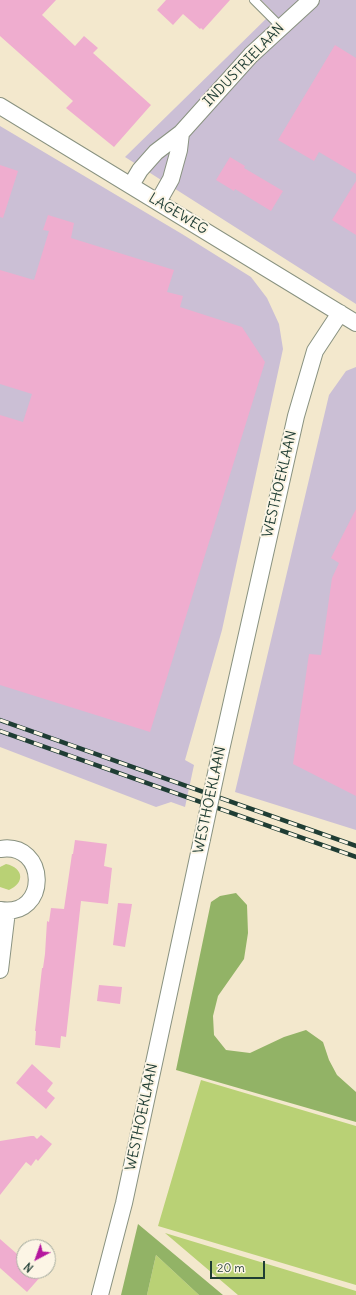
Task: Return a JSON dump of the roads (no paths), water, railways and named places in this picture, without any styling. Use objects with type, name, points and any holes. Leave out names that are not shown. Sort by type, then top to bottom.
[{"type":"street","name":"INDUSTRIELAAN","points":[[131,185],[140,170],[156,152],[181,133],[251,55],[311,0]]},
{"type":"street","name":"LAGEWEG","points":[[0,106],[356,323]]},
{"type":"street","points":[[158,202],[174,173],[180,150],[181,133]]},
{"type":"street","name":"WESTHOEKLAAN","points":[[100,1295],[124,1203],[221,750],[296,416],[315,351],[340,313]]},
{"type":"street","points":[[0,849],[6,848],[20,851],[29,858],[35,867],[38,878],[36,889],[27,903],[18,909],[4,911],[0,970]]},
{"type":"lane","points":[[254,0],[281,27]]},
{"type":"railway","points":[[0,720],[356,846]]},
{"type":"railway","points":[[0,731],[356,857]]}]
